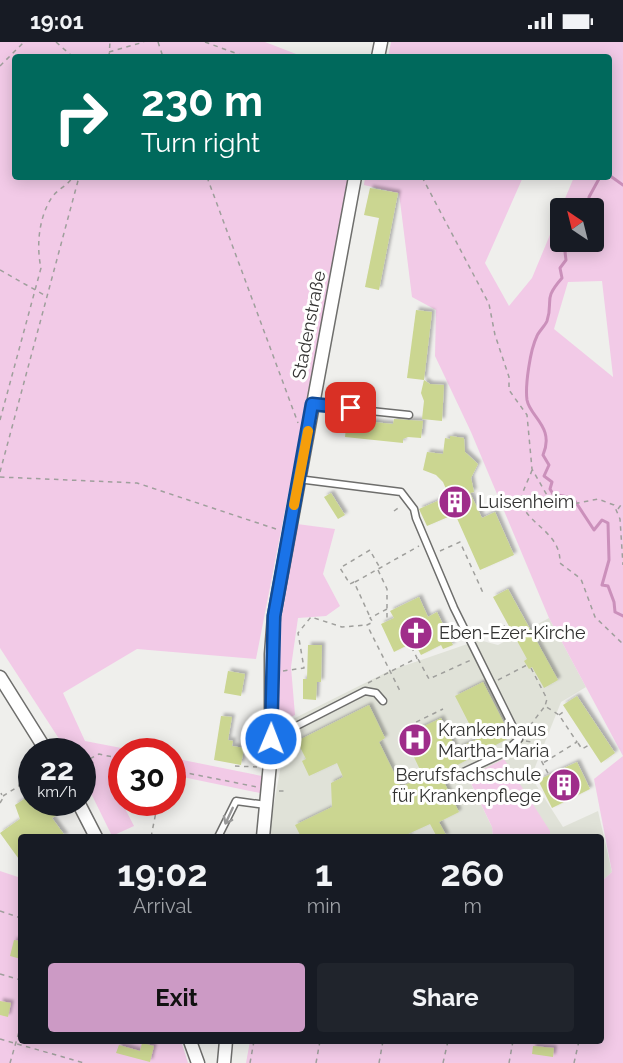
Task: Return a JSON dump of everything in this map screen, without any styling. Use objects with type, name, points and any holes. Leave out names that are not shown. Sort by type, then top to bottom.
[{"type":"street","name":"Stadenstraße","points":[[263,834],[271,739],[274,616],[354,180]]},
{"type":"street","points":[[0,677],[38,738]]},
{"type":"street","points":[[85,816],[94,834]]},
{"type":"street","points":[[191,1044],[198,1063]]},
{"type":"street","points":[[224,1063],[226,1044]]},
{"type":"lane","points":[[312,404],[409,415]]},
{"type":"lane","points":[[298,479],[401,492],[414,509],[426,543],[470,641],[518,736],[504,753],[457,775]]},
{"type":"lane","points":[[271,739],[365,691],[376,693],[383,701]]},
{"type":"lane","points":[[220,834],[236,801],[266,806]]},
{"type":"path","points":[[0,66],[24,42]]},
{"type":"path","points":[[56,42],[70,54]]},
{"type":"path","points":[[110,42],[109,51],[144,42]]},
{"type":"path","points":[[205,42],[238,54]]},
{"type":"path","points":[[0,420],[41,268],[38,253],[40,225],[53,197],[70,180]]},
{"type":"path","points":[[0,472],[78,180]]},
{"type":"path","points":[[208,180],[305,444]]},
{"type":"path","points":[[424,180],[489,304],[495,335],[509,377],[509,390],[527,415],[532,469],[548,497],[560,502],[575,503],[598,499],[614,505],[620,519],[623,565]]},
{"type":"path","points":[[0,270],[47,297]]},
{"type":"path","points":[[532,469],[522,496],[528,516],[545,529],[559,549],[560,563],[581,579],[595,616],[623,644]]},
{"type":"path","points":[[0,477],[137,483],[289,532]]},
{"type":"path","points":[[617,510],[623,502]]},
{"type":"path","points":[[431,554],[460,542],[484,595]]},
{"type":"path","points":[[370,550],[340,568],[350,584],[426,543]]},
{"type":"path","points":[[372,554],[387,589],[387,621]]},
{"type":"path","points":[[272,680],[282,671],[306,668],[298,633],[311,617],[342,627],[367,625],[373,622],[354,582]]},
{"type":"path","points":[[370,618],[387,609]]},
{"type":"path","points":[[367,625],[401,693]]},
{"type":"path","points":[[470,641],[505,626]]},
{"type":"path","points":[[417,658],[429,680],[478,656]]},
{"type":"path","points":[[491,683],[527,665]]},
{"type":"path","points":[[531,668],[547,699],[545,706],[532,723],[518,736],[531,742],[549,775]]},
{"type":"path","points":[[545,706],[559,715],[582,749],[589,745]]},
{"type":"path","points":[[408,726],[443,709]]},
{"type":"path","points":[[559,715],[566,710]]},
{"type":"path","points":[[543,763],[578,742]]},
{"type":"path","points":[[235,766],[248,767]]},
{"type":"path","points":[[186,773],[268,789]]},
{"type":"path","points":[[0,803],[3,796],[18,786]]},
{"type":"path","points":[[152,834],[155,816]]},
{"type":"path","points":[[0,911],[18,917]]},
{"type":"path","points":[[0,974],[18,979]]},
{"type":"path","points":[[10,1063],[18,1036]]},
{"type":"path","points":[[0,1039],[84,1063]]},
{"type":"path","points":[[250,1063],[253,1044]]},
{"type":"path","points":[[316,1063],[319,1044]]},
{"type":"path","points":[[379,1063],[382,1044]]},
{"type":"path","points":[[443,1063],[447,1044]]},
{"type":"path","points":[[509,1063],[512,1044]]},
{"type":"path","points":[[574,1063],[578,1044]]},
{"type":"shaded area","points":[[0,42],[265,42],[296,54],[12,54],[12,180],[349,180],[256,659],[137,649],[63,693],[84,738],[59,738],[0,648]]},
{"type":"shaded area","points":[[391,42],[623,42],[623,756],[549,618],[471,432],[435,356],[436,310],[412,297],[399,193],[364,185],[365,180],[522,180],[485,263],[509,306],[532,278],[550,235],[550,252],[604,252],[604,198],[565,198],[573,180],[612,180],[612,54],[389,54]],"holes":[[[602,281],[613,377],[554,329],[568,282]]]},
{"type":"shaded area","points":[[297,524],[335,529],[323,574],[340,606],[326,616],[298,618],[291,667],[295,715],[278,723],[275,656]]},
{"type":"shaded area","name":"Krankenhaus Martha-Maria","points":[[549,618],[586,687],[561,702],[531,777],[563,827],[598,811],[603,834],[550,834],[550,831],[468,778],[492,827],[493,834],[269,834],[289,721],[389,671],[479,640],[498,645]]},
{"type":"shaded area","points":[[96,743],[108,745],[108,816],[129,816],[134,826],[111,834],[96,803]]},
{"type":"shaded area","points":[[623,756],[623,1063],[246,1063],[249,1044],[604,1044],[604,879],[612,872],[594,779]]},
{"type":"shaded area","points":[[504,759],[550,834],[493,834],[492,827],[468,777]]},
{"type":"shaded area","points":[[186,761],[262,776],[260,793],[186,778]]},
{"type":"shaded area","name":"Krankenhaus Martha-Maria","points":[[604,837],[612,872],[604,879]]},
{"type":"shaded area","points":[[0,871],[18,877],[18,1044],[182,1044],[188,1063],[0,1063]]},
{"type":"building","points":[[370,188],[398,193],[379,290],[365,287],[379,218],[364,215]]},
{"type":"building","points":[[416,310],[432,312],[424,380],[407,378]]},
{"type":"building","points":[[424,380],[430,384],[444,385],[442,421],[422,419],[424,401],[421,393]]},
{"type":"building","points":[[355,417],[363,418],[363,421],[393,424],[394,419],[423,421],[421,438],[408,437],[403,439],[403,443],[345,437],[347,419],[354,420]]},
{"type":"building","name":"Luisenheim","points":[[450,436],[464,438],[465,452],[478,464],[471,478],[474,492],[470,493],[482,518],[495,512],[514,555],[480,570],[455,514],[427,526],[419,509],[449,496],[443,482],[436,475],[423,470],[427,452],[443,454],[445,438],[450,439]]},
{"type":"building","points":[[331,493],[345,515],[338,519],[324,497]]},
{"type":"building","points":[[508,589],[558,680],[544,688],[532,667],[529,669],[524,661],[527,659],[493,597]]},
{"type":"building","name":"Eben-Ezer-Kirche","points":[[419,597],[428,617],[437,612],[453,645],[443,649],[441,645],[421,655],[414,642],[394,652],[381,624],[394,618],[390,611]]},
{"type":"building","points":[[308,645],[322,645],[321,682],[317,682],[316,700],[303,699],[303,679],[307,679]]},
{"type":"building","points":[[228,671],[245,674],[241,696],[224,693]]},
{"type":"building","points":[[483,682],[511,737],[440,774],[459,812],[439,822],[445,834],[435,834],[430,824],[408,834],[300,834],[295,825],[332,807],[331,783],[343,777],[337,763],[309,776],[302,761],[306,759],[297,741],[369,705],[385,738],[379,742],[401,787],[423,776],[404,736],[441,718],[456,749],[477,739],[455,696]]},
{"type":"building","points":[[577,696],[615,753],[601,763],[563,705]]},
{"type":"building","points":[[221,716],[232,717],[228,740],[233,741],[232,746],[244,748],[241,765],[214,760]]},
{"type":"building","name":"Berufsfachschule für Krankenpflege","points":[[577,762],[590,789],[552,808],[538,780]]},
{"type":"building","points":[[19,816],[55,816],[52,818],[64,834],[18,834],[18,858],[0,833],[20,819]]},
{"type":"building","points":[[14,940],[18,941],[18,958],[10,956]]},
{"type":"building","points":[[0,1001],[11,1003],[8,1017],[0,1015]]},
{"type":"building","points":[[142,1044],[154,1046],[150,1062],[116,1053],[119,1045],[140,1051]]},
{"type":"building","points":[[533,1046],[554,1048],[553,1057],[532,1054]]},
{"type":"waterway","points":[[612,177],[623,185]]},
{"type":"waterway","points":[[589,198],[598,180]]},
{"type":"waterway","points":[[565,252],[566,260],[560,268],[562,278],[552,291],[547,321],[534,342],[529,368],[527,400],[541,423],[546,437],[543,455],[549,465],[544,476],[552,482],[550,489],[553,494],[573,498],[594,530],[602,520],[608,523],[609,560],[602,585],[608,586],[615,612],[623,616]]},
{"type":"slow traffic","points":[[294,505],[308,431]]},
{"type":"place","name":"Luisenheim","points":[[455,502]]},
{"type":"place","name":"Eben-Ezer-Kirche","points":[[416,633]]},
{"type":"place","name":"Krankenhaus Martha-Maria","points":[[415,740]]},
{"type":"place","name":"Berufsfachschule für Krankenpflege","points":[[564,785]]},
{"type":"route","points":[[271,739],[271,654],[274,616],[312,404],[351,408]]}]
